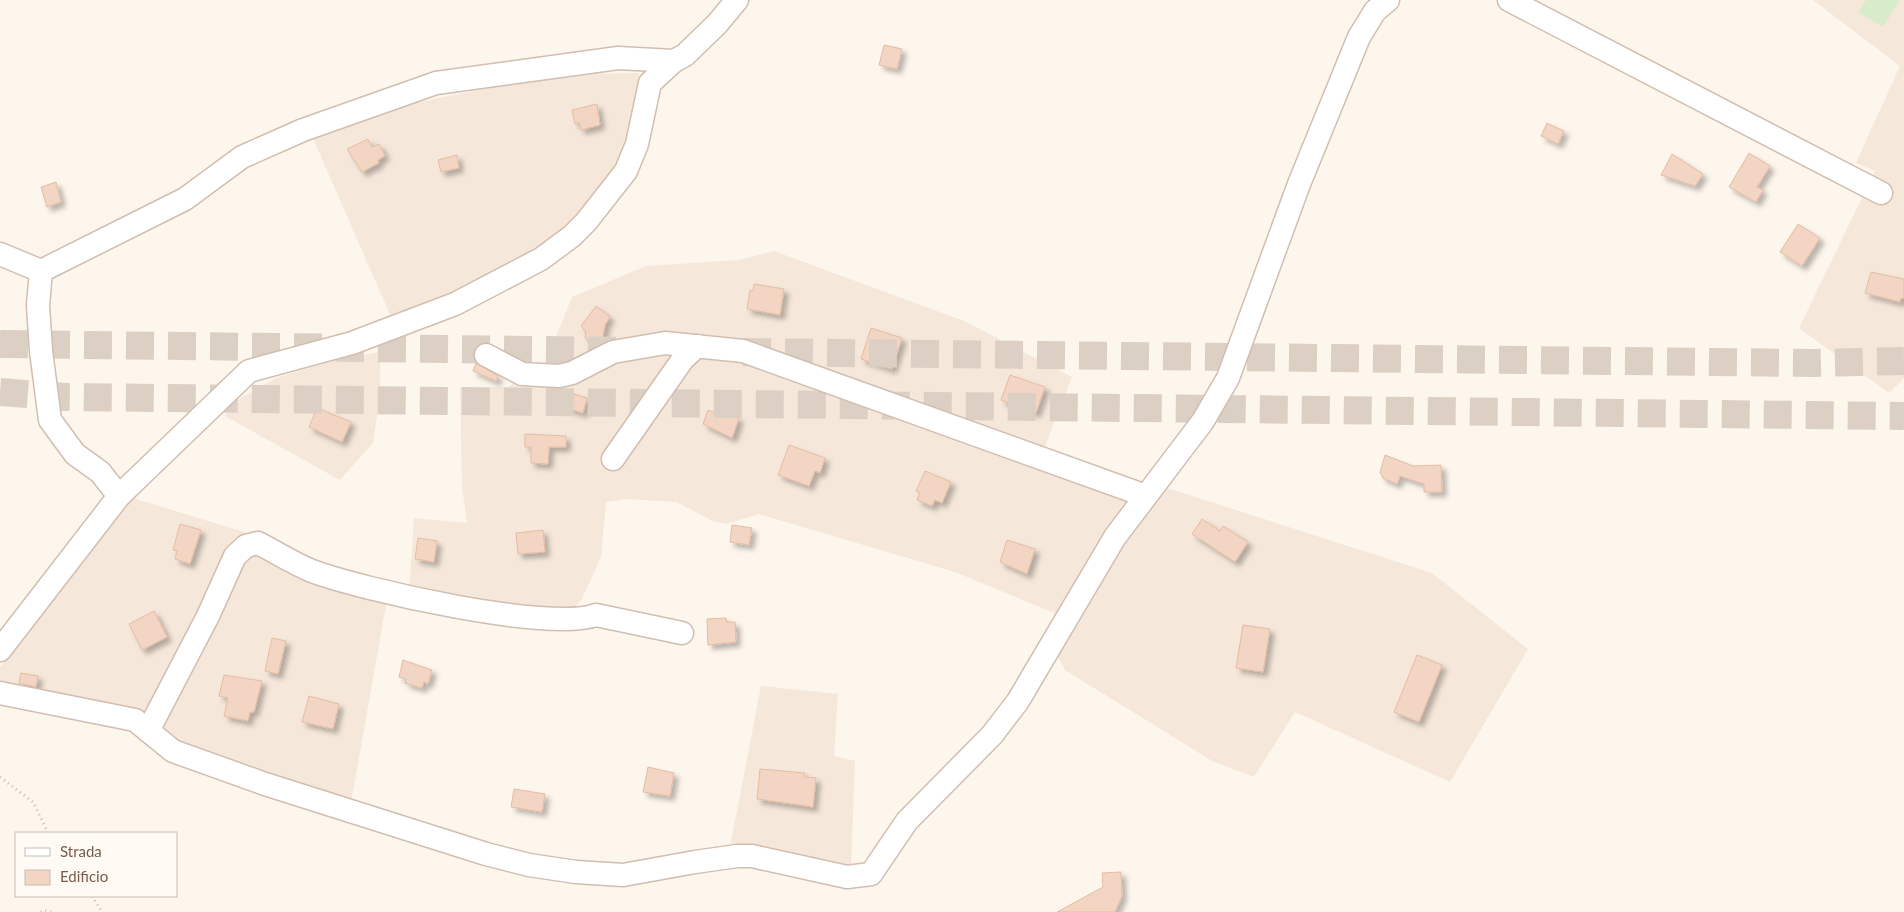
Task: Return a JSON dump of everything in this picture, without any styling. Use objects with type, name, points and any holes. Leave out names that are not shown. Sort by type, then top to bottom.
[{"type":"street","points":[[0,650],[119,496],[249,371],[352,343],[455,304],[541,259],[572,236],[586,222],[626,171],[637,144],[650,83],[674,61],[685,55],[717,24],[736,0]]},
{"type":"street","points":[[0,693],[135,720],[173,751],[265,784],[486,854],[529,865],[576,872],[623,875],[720,858],[752,856],[847,877],[871,874],[907,821],[992,736],[1018,701],[1115,537],[1202,421],[1228,378],[1299,184],[1359,37],[1376,11],[1388,0]]},
{"type":"street","points":[[1508,0],[1880,193]]},
{"type":"street","points":[[0,254],[41,271],[185,199],[242,157],[302,130],[436,83],[618,58],[674,61]]},
{"type":"street","points":[[41,271],[38,305],[40,342],[50,420],[75,454],[100,472],[119,496]]},
{"type":"street","points":[[486,355],[522,374],[559,376],[572,373],[613,352],[665,343],[743,350],[1146,496]]},
{"type":"street","points":[[613,459],[683,359],[697,346]]},
{"type":"street","points":[[148,731],[208,616],[235,556],[246,546],[258,543],[312,571],[383,592],[477,610],[544,618],[584,619],[596,614],[682,633]]},
{"type":"path","points":[[0,777],[33,802],[48,832]]},
{"type":"path","points":[[93,897],[102,912]]},
{"type":"path","points":[[41,912],[44,910],[51,912]]},
{"type":"shaded area","points":[[1813,0],[1904,0],[1904,378],[1889,393],[1799,328],[1875,171],[1856,163],[1900,66]]},
{"type":"shaded area","points":[[639,73],[642,98],[623,164],[568,233],[396,328],[311,134],[419,102],[557,74]]},
{"type":"shaded area","points":[[774,251],[964,321],[1072,377],[1039,461],[1129,498],[1059,615],[955,572],[759,514],[726,524],[713,521],[676,502],[626,499],[606,502],[601,557],[582,599],[572,611],[409,592],[414,518],[467,523],[462,487],[460,387],[508,387],[546,362],[572,297],[646,266],[739,260]]},
{"type":"shaded area","points":[[380,352],[380,396],[373,443],[340,480],[225,416],[232,403],[276,378],[339,359]]},
{"type":"shaded area","points":[[1158,485],[1432,573],[1528,649],[1450,782],[1295,712],[1254,777],[1212,761],[1065,670],[1057,655]]},
{"type":"shaded area","points":[[123,495],[254,535],[333,570],[389,588],[351,803],[0,681],[0,668]]},
{"type":"shaded area","points":[[761,686],[838,694],[834,756],[855,761],[851,866],[730,847]]},
{"type":"green space","points":[[1866,0],[1900,0],[1883,27],[1858,12]]},
{"type":"building","points":[[884,45],[902,49],[897,69],[879,65]]},
{"type":"building","points":[[597,104],[600,125],[581,130],[579,122],[575,124],[572,110]]},
{"type":"building","points":[[1547,123],[1564,131],[1558,144],[1541,136]]},
{"type":"building","points":[[368,139],[372,147],[379,144],[385,156],[378,160],[379,163],[362,172],[347,149]]},
{"type":"building","points":[[1749,153],[1770,166],[1757,187],[1763,190],[1756,202],[1729,187]]},
{"type":"building","points":[[1672,154],[1703,174],[1695,186],[1661,175]]},
{"type":"building","points":[[457,155],[459,168],[441,172],[438,160]]},
{"type":"building","points":[[56,182],[61,202],[47,207],[41,187]]},
{"type":"building","points":[[1798,224],[1820,238],[1802,266],[1780,252]]},
{"type":"building","points":[[1871,272],[1904,279],[1904,298],[1901,298],[1900,302],[1865,293]]},
{"type":"building","points":[[754,284],[784,289],[780,315],[747,309],[750,290],[753,291]]},
{"type":"building","points":[[596,306],[610,317],[605,325],[602,342],[591,346],[585,337],[586,332],[581,326]]},
{"type":"building","points":[[871,328],[902,338],[892,369],[861,359]]},
{"type":"building","points":[[476,363],[498,376],[496,381],[473,371]]},
{"type":"building","points":[[1010,375],[1045,387],[1036,413],[1001,400]]},
{"type":"building","points":[[567,392],[587,398],[583,413],[563,407]]},
{"type":"building","points":[[317,408],[351,422],[342,442],[309,427]]},
{"type":"building","points":[[708,410],[722,416],[724,412],[739,418],[732,438],[703,424]]},
{"type":"building","points":[[525,434],[566,436],[566,447],[549,447],[548,464],[531,463],[531,447],[525,447]]},
{"type":"building","points":[[789,445],[825,458],[820,473],[815,471],[809,486],[778,475]]},
{"type":"building","points":[[1385,455],[1413,466],[1441,465],[1442,492],[1424,492],[1424,484],[1400,476],[1397,484],[1383,478],[1380,472]]},
{"type":"building","points":[[925,471],[951,482],[942,503],[935,500],[932,506],[917,500],[920,493],[916,491]]},
{"type":"building","points":[[1202,519],[1220,531],[1223,526],[1248,542],[1235,562],[1192,534]]},
{"type":"building","points":[[180,524],[201,530],[190,564],[175,559],[177,551],[173,550]]},
{"type":"building","points":[[732,525],[752,528],[749,545],[730,542]]},
{"type":"building","points":[[543,530],[545,552],[518,554],[516,533]]},
{"type":"building","points":[[418,538],[437,541],[434,562],[415,559]]},
{"type":"building","points":[[1007,540],[1035,549],[1027,574],[1000,562]]},
{"type":"building","points":[[154,611],[167,637],[142,650],[129,624]]},
{"type":"building","points":[[726,618],[727,622],[735,622],[736,642],[708,645],[707,619]]},
{"type":"building","points":[[1243,625],[1270,629],[1263,672],[1236,668]]},
{"type":"building","points":[[272,638],[286,641],[278,674],[265,671]]},
{"type":"building","points":[[1417,655],[1442,665],[1419,722],[1394,712]]},
{"type":"building","points":[[403,660],[432,670],[428,684],[424,682],[422,688],[405,683],[406,679],[399,677]]},
{"type":"building","points":[[21,673],[38,676],[36,687],[19,683]]},
{"type":"building","points":[[224,675],[262,681],[254,712],[250,712],[248,721],[224,716],[228,698],[219,696]]},
{"type":"building","points":[[309,696],[339,704],[333,729],[302,722]]},
{"type":"building","points":[[648,767],[674,773],[670,796],[643,792]]},
{"type":"building","points":[[760,769],[805,773],[804,777],[816,778],[813,807],[757,799]]},
{"type":"building","points":[[514,789],[545,794],[542,812],[511,807]]},
{"type":"building","points":[[1121,872],[1122,896],[1115,912],[1057,912],[1103,887],[1102,873]]},
{"type":"tunnel","points":[[0,344],[628,351]]},
{"type":"tunnel","points":[[743,352],[1813,363],[1904,361]]},
{"type":"tunnel","points":[[0,392],[66,397],[1904,416]]}]
